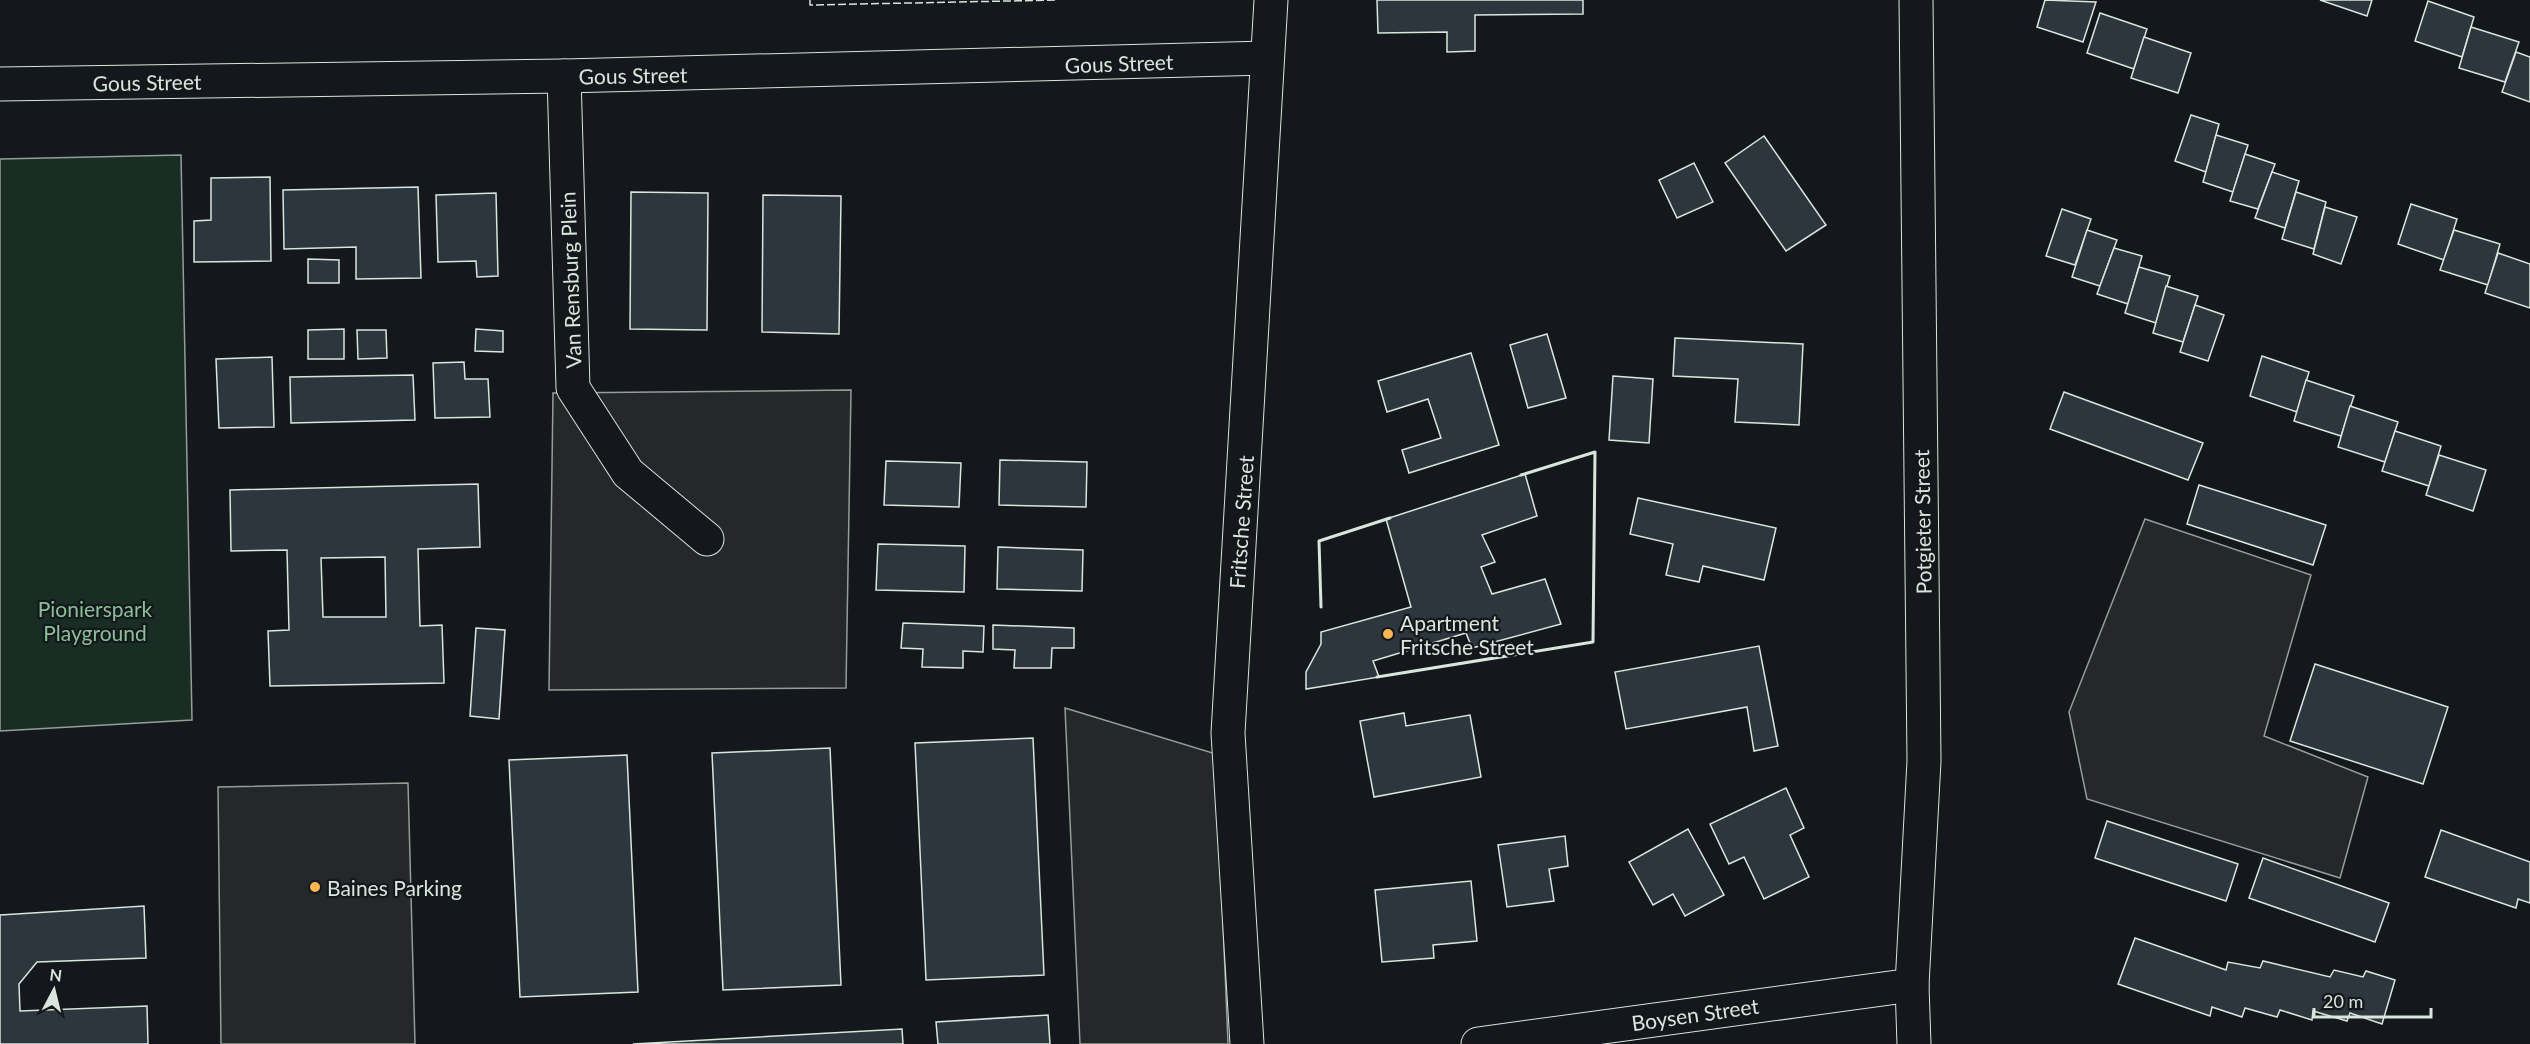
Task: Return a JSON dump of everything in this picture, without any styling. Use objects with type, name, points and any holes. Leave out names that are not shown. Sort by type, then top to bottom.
[{"type":"street","name":"Fritsche Street","points":[[1247,1044],[1228,732],[1271,0]]},
{"type":"street","name":"Potgieter Street","points":[[1914,1044],[1912,985],[1924,760],[1916,0]]},
{"type":"street","name":"Gous Street","points":[[0,84],[564,76],[1267,58]]},
{"type":"street","name":"Van Rensburg Plein","points":[[564,76],[573,388],[628,473],[707,539]]},
{"type":"street","name":"Boysen Street","points":[[1478,1044],[1912,985]]},
{"type":"green space","name":"Pionierspark Playground","points":[[181,155],[192,720],[0,731],[0,159]]},
{"type":"shaded area","points":[[851,390],[846,688],[549,690],[553,393]]},
{"type":"shaded area","points":[[2145,519],[2311,575],[2264,736],[2368,777],[2340,878],[2087,799],[2069,712]]},
{"type":"shaded area","points":[[1065,708],[1216,754],[1228,1044],[1080,1044]]},
{"type":"shaded area","name":"Baines Parking","points":[[408,783],[415,1044],[221,1044],[218,787]]},
{"type":"building","points":[[1377,0],[1583,0],[1583,14],[1475,15],[1475,51],[1447,52],[1447,32],[1378,33]]},
{"type":"building","points":[[2045,0],[2096,2],[2083,42],[2037,27]]},
{"type":"building","points":[[2320,0],[2372,0],[2367,16]]},
{"type":"building","points":[[2428,1],[2474,17],[2462,57],[2415,41]]},
{"type":"building","points":[[2100,13],[2147,29],[2134,69],[2087,53]]},
{"type":"building","points":[[2471,27],[2519,42],[2505,82],[2459,68]]},
{"type":"building","points":[[2144,37],[2191,53],[2178,93],[2131,78]]},
{"type":"building","points":[[2516,52],[2530,57],[2530,102],[2502,92]]},
{"type":"building","points":[[2191,115],[2219,124],[2206,172],[2175,161]]},
{"type":"building","points":[[2216,135],[2248,145],[2233,192],[2203,182]]},
{"type":"building","points":[[1764,136],[1826,225],[1786,251],[1725,163]]},
{"type":"building","points":[[2245,154],[2275,164],[2258,209],[2230,201]]},
{"type":"building","points":[[1694,163],[1713,202],[1677,218],[1659,180]]},
{"type":"building","points":[[2272,172],[2299,181],[2285,228],[2255,218]]},
{"type":"building","points":[[270,177],[271,261],[194,262],[194,221],[211,220],[211,178]]},
{"type":"building","points":[[418,187],[421,278],[356,279],[356,247],[284,249],[283,190]]},
{"type":"building","points":[[631,192],[708,193],[707,330],[630,329]]},
{"type":"building","points":[[2296,192],[2326,202],[2314,249],[2282,239]]},
{"type":"building","points":[[496,193],[498,276],[477,277],[476,261],[438,262],[436,195]]},
{"type":"building","points":[[763,195],[841,196],[839,334],[762,332]]},
{"type":"building","points":[[2411,204],[2457,219],[2444,260],[2398,244]]},
{"type":"building","points":[[2325,207],[2357,217],[2341,264],[2313,254]]},
{"type":"building","points":[[2062,209],[2091,219],[2075,265],[2046,256]]},
{"type":"building","points":[[2087,230],[2117,240],[2100,286],[2072,277]]},
{"type":"building","points":[[2454,230],[2500,244],[2488,285],[2440,270]]},
{"type":"building","points":[[2114,248],[2142,256],[2128,304],[2097,294]]},
{"type":"building","points":[[2498,253],[2530,264],[2530,308],[2485,293]]},
{"type":"building","points":[[308,259],[339,260],[339,283],[308,283]]},
{"type":"building","points":[[2139,267],[2170,276],[2156,323],[2125,313]]},
{"type":"building","points":[[2166,286],[2198,296],[2183,342],[2153,333]]},
{"type":"building","points":[[2195,305],[2224,315],[2208,361],[2180,352]]},
{"type":"building","points":[[344,329],[344,359],[308,359],[308,330]]},
{"type":"building","points":[[476,329],[503,331],[503,352],[475,351]]},
{"type":"building","points":[[357,330],[386,330],[387,358],[358,359]]},
{"type":"building","points":[[1547,334],[1566,398],[1528,408],[1510,345]]},
{"type":"building","points":[[1675,338],[1803,344],[1799,425],[1735,422],[1738,379],[1673,376]]},
{"type":"building","points":[[1471,353],[1499,445],[1409,473],[1402,450],[1441,438],[1428,399],[1387,412],[1378,381]]},
{"type":"building","points":[[2262,356],[2309,372],[2297,412],[2250,396]]},
{"type":"building","points":[[272,357],[274,427],[219,428],[216,359]]},
{"type":"building","points":[[464,362],[465,379],[488,379],[490,417],[435,418],[433,363]]},
{"type":"building","points":[[413,375],[415,420],[291,423],[290,377]]},
{"type":"building","points":[[1613,376],[1653,379],[1649,443],[1609,440]]},
{"type":"building","points":[[2306,380],[2354,396],[2341,436],[2294,421]]},
{"type":"building","points":[[2064,392],[2203,443],[2188,480],[2050,429]]},
{"type":"building","points":[[2350,406],[2398,422],[2385,462],[2338,447]]},
{"type":"building","points":[[2395,431],[2441,446],[2429,486],[2382,471]]},
{"type":"building","points":[[2439,455],[2486,470],[2473,511],[2426,495]]},
{"type":"building","points":[[1000,460],[1087,462],[1086,507],[999,505]]},
{"type":"building","points":[[886,461],[961,463],[959,507],[884,505]]},
{"type":"building","points":[[1525,474],[1537,516],[1482,535],[1495,562],[1481,567],[1492,594],[1545,579],[1561,624],[1472,648],[1466,633],[1373,661],[1379,677],[1306,689],[1306,672],[1321,644],[1321,632],[1411,607],[1386,519]]},
{"type":"building","points":[[478,484],[480,547],[418,549],[420,626],[442,625],[444,683],[270,686],[268,631],[289,630],[287,550],[231,551],[230,490]],"holes":[[[385,557],[386,617],[323,617],[321,558]]]},
{"type":"building","points":[[2199,485],[2326,525],[2313,565],[2187,524]]},
{"type":"building","points":[[1638,498],[1776,528],[1764,580],[1703,566],[1699,582],[1666,575],[1673,544],[1630,534]]},
{"type":"building","points":[[878,544],[965,546],[964,592],[876,590]]},
{"type":"building","points":[[998,547],[1083,550],[1082,591],[997,589]]},
{"type":"building","points":[[903,623],[984,626],[983,652],[963,651],[963,668],[922,667],[923,649],[901,648]]},
{"type":"building","points":[[993,625],[1074,628],[1074,648],[1052,648],[1051,668],[1014,668],[1015,650],[993,649]]},
{"type":"building","points":[[476,628],[505,630],[499,719],[470,716]]},
{"type":"building","points":[[1759,646],[1778,746],[1754,751],[1747,707],[1626,729],[1615,672]]},
{"type":"building","points":[[2315,664],[2448,707],[2423,784],[2290,741]]},
{"type":"building","points":[[1404,713],[1406,726],[1470,715],[1481,777],[1374,797],[1360,721]]},
{"type":"building","points":[[1033,738],[1044,975],[926,980],[915,743]]},
{"type":"building","points":[[830,748],[841,985],[723,990],[712,753]]},
{"type":"building","points":[[627,755],[638,992],[520,997],[509,760]]},
{"type":"building","points":[[1786,788],[1804,828],[1790,835],[1809,877],[1764,899],[1744,857],[1729,864],[1710,824]]},
{"type":"building","points":[[2107,821],[2238,864],[2226,901],[2095,858]]},
{"type":"building","points":[[1688,829],[1724,895],[1685,916],[1673,894],[1653,905],[1629,862]]},
{"type":"building","points":[[2441,830],[2530,862],[2530,903],[2518,899],[2516,908],[2425,877]]},
{"type":"building","points":[[1565,836],[1568,866],[1549,869],[1554,901],[1507,907],[1498,845]]},
{"type":"building","points":[[2263,858],[2389,903],[2375,942],[2249,898]]},
{"type":"building","points":[[1471,881],[1477,941],[1433,945],[1434,958],[1382,962],[1375,890]]},
{"type":"building","points":[[144,906],[146,958],[37,962],[19,984],[20,1011],[147,1006],[148,1044],[0,1044],[0,915]]},
{"type":"building","points":[[2135,938],[2226,970],[2228,962],[2260,968],[2263,961],[2330,977],[2334,970],[2363,977],[2366,971],[2395,980],[2382,1024],[2350,1013],[2347,1021],[2313,1011],[2312,1020],[2280,1010],[2277,1017],[2245,1008],[2242,1017],[2212,1007],[2210,1016],[2118,984]]},
{"type":"building","points":[[1048,1015],[1050,1044],[938,1044],[936,1022]]},
{"type":"building","points":[[902,1029],[903,1044],[633,1044]]},
{"type":"fence","points":[[810,0],[810,5],[1058,0]]},
{"type":"wall","points":[[1377,677],[1593,642],[1595,452],[1521,475]]},
{"type":"wall","points":[[1321,607],[1319,541],[1390,518]]},
{"type":"place","name":"Apartment Fritsche Street","points":[[1388,634]]},
{"type":"place","name":"Baines Parking","points":[[315,887]]}]
